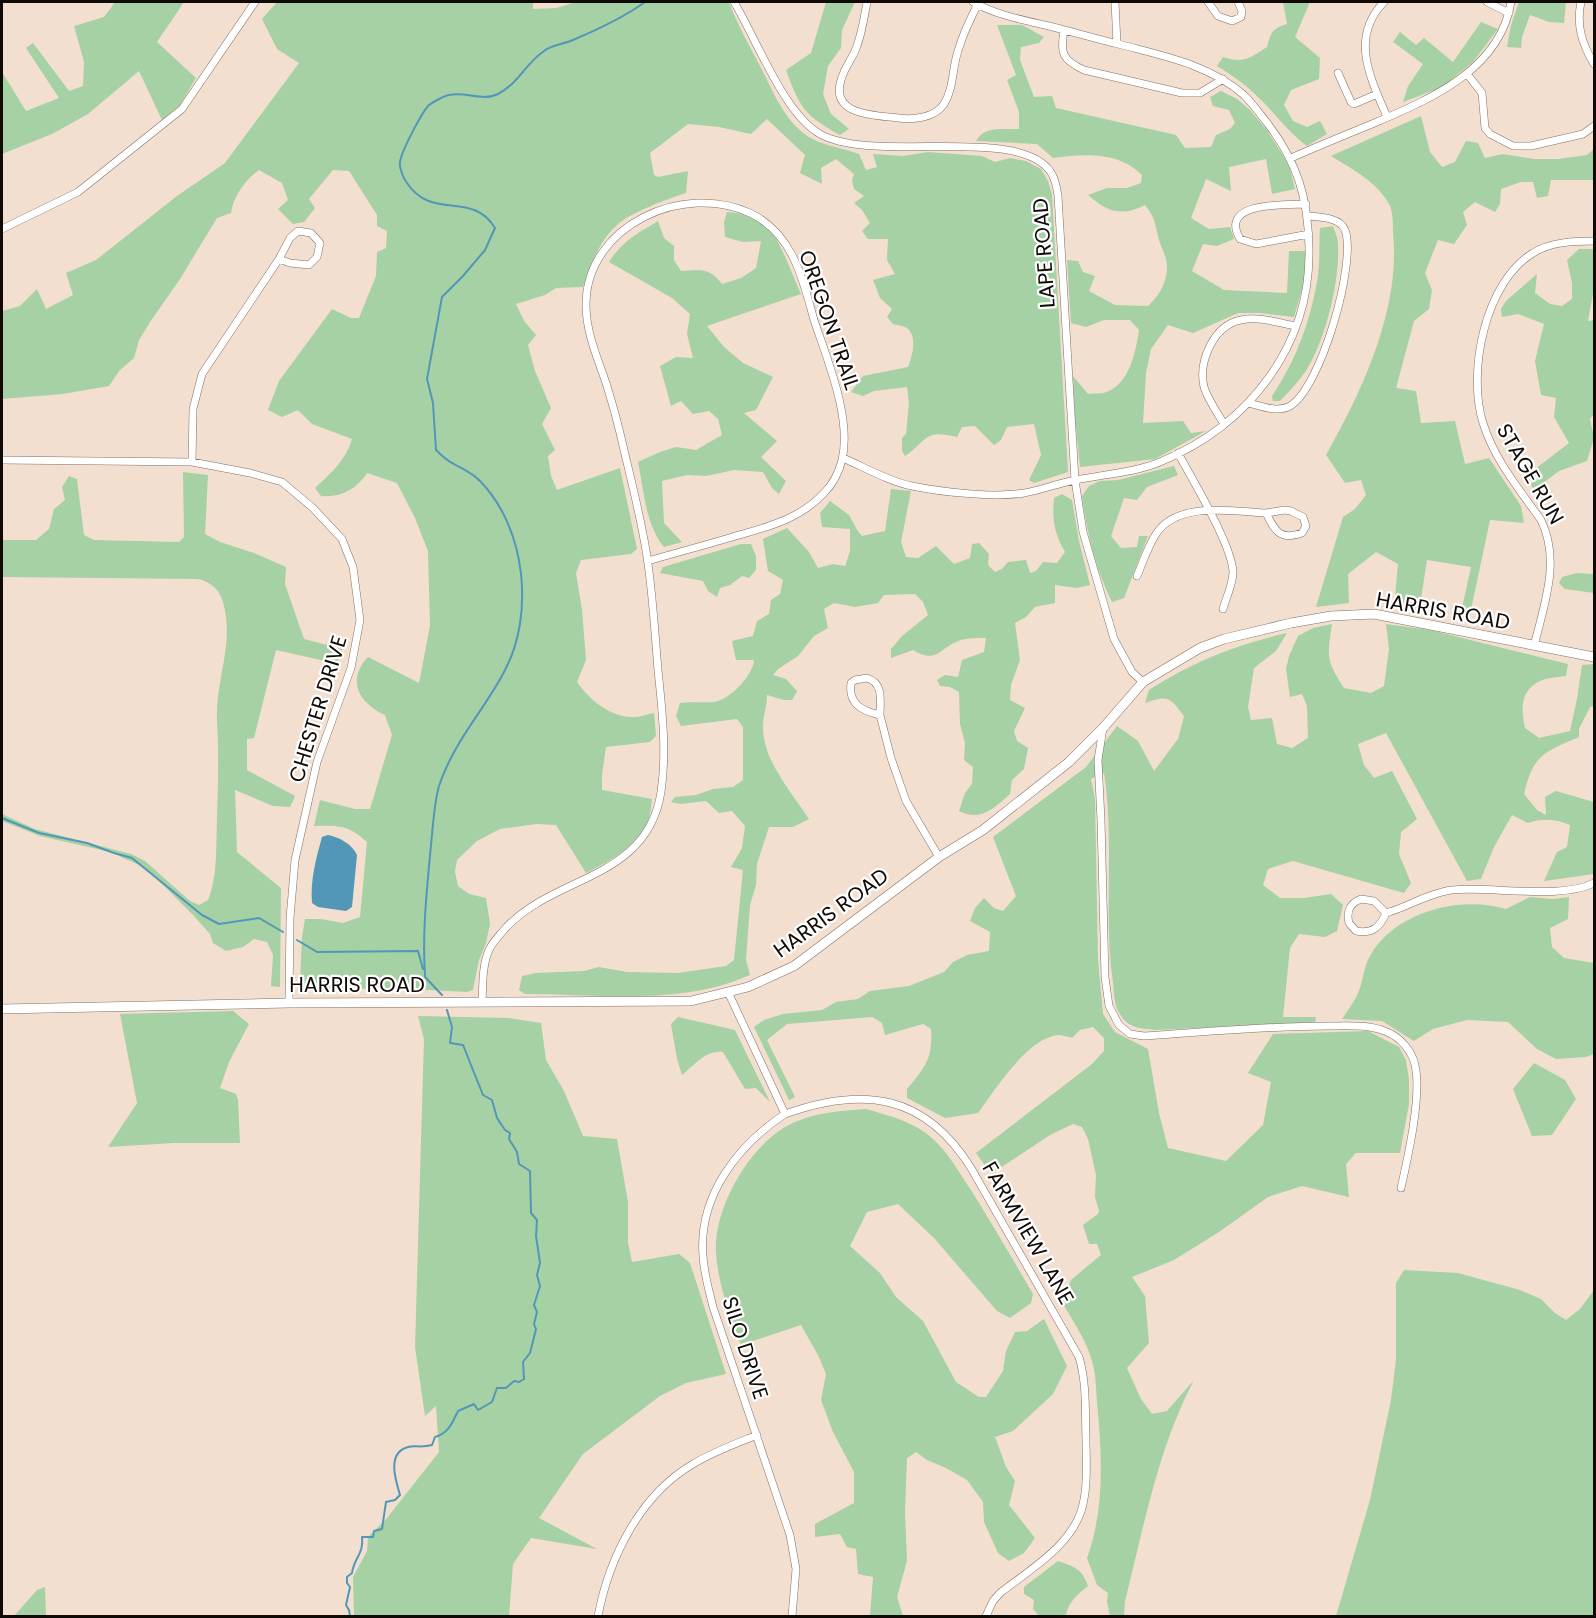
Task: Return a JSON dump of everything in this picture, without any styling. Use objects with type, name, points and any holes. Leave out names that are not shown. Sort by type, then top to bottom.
[{"type":"street","points":[[2,229],[78,192],[182,109],[255,2]]},
{"type":"street","name":"LAPE ROAD","points":[[734,2],[784,96],[801,120],[818,134],[829,139],[863,146],[985,148],[1009,151],[1030,156],[1050,170],[1058,196],[1075,480],[1083,532],[1114,639],[1132,672],[1143,682]]},
{"type":"street","points":[[843,459],[910,486],[972,494],[1022,493],[1075,480],[1123,473],[1159,463],[1224,424],[1249,403],[1278,365],[1296,326],[1307,287],[1309,266],[1306,204],[1291,158],[1253,104],[1223,79],[1171,57],[1013,18],[976,3],[957,52],[950,90],[938,111],[930,115],[905,119],[856,111],[842,104],[839,98],[841,79],[861,34],[867,2]]},
{"type":"street","points":[[1114,2],[1117,44]]},
{"type":"street","points":[[1208,2],[1218,16],[1233,21],[1241,17],[1242,11],[1238,2]]},
{"type":"street","points":[[1384,2],[1370,23],[1365,49],[1366,64],[1387,117]]},
{"type":"street","points":[[1487,2],[1509,14]]},
{"type":"street","points":[[1291,158],[1430,99],[1467,74],[1493,45],[1509,14],[1511,2]]},
{"type":"street","points":[[1581,2],[1578,14],[1579,29],[1584,47],[1594,64]]},
{"type":"street","points":[[1064,30],[1061,46],[1063,55],[1070,64],[1084,70],[1182,93],[1200,93],[1223,79]]},
{"type":"street","points":[[1338,73],[1350,102],[1354,104],[1377,94]]},
{"type":"street","points":[[1467,74],[1482,93],[1485,128],[1490,134],[1513,146],[1531,146],[1583,134],[1594,126]]},
{"type":"street","name":"OREGON TRAIL","points":[[482,1002],[483,978],[489,950],[513,919],[538,901],[576,885],[613,865],[634,849],[653,825],[661,792],[663,758],[661,697],[648,561],[621,437],[590,336],[586,304],[589,284],[596,265],[616,234],[655,211],[684,203],[714,202],[747,211],[771,225],[792,255],[836,386],[843,418],[843,459],[835,478],[826,491],[807,509],[781,523],[648,561]]},
{"type":"street","points":[[1306,204],[1244,210],[1238,217],[1236,233],[1240,239],[1256,244],[1309,234]]},
{"type":"street","points":[[1249,403],[1274,409],[1287,408],[1292,405],[1302,394],[1317,366],[1335,320],[1345,274],[1345,230],[1340,223],[1328,218],[1307,216]]},
{"type":"street","points":[[192,462],[193,409],[202,374],[279,259],[290,238],[298,231],[311,233],[320,243],[317,257],[309,265],[279,259]]},
{"type":"street","name":"STAGE RUN","points":[[1534,646],[1548,591],[1551,554],[1547,532],[1493,450],[1486,434],[1477,386],[1480,351],[1491,307],[1519,263],[1532,253],[1554,244],[1594,241]]},
{"type":"street","points":[[1224,424],[1208,398],[1203,377],[1208,352],[1216,334],[1228,323],[1250,319],[1296,326]]},
{"type":"street","points":[[1178,453],[1232,561],[1233,576],[1223,609]]},
{"type":"street","name":"CHESTER DRIVE","points":[[2,460],[192,462],[250,473],[282,482],[313,508],[342,539],[353,567],[360,620],[353,659],[316,762],[295,860],[290,918],[289,1003]]},
{"type":"street","points":[[1137,576],[1156,533],[1163,525],[1177,517],[1208,510],[1266,513],[1291,511],[1303,517],[1306,526],[1302,533],[1293,537],[1284,536],[1274,529],[1266,513]]},
{"type":"street","name":"HARRIS ROAD","points":[[2,1009],[289,1003],[691,1001],[748,987],[794,966],[939,857],[983,830],[1068,762],[1103,728],[1143,682],[1200,648],[1224,639],[1292,622],[1331,616],[1374,614],[1594,657]]},
{"type":"street","points":[[880,715],[858,708],[853,701],[850,686],[855,680],[867,678],[879,685],[880,715],[891,758],[906,801],[939,857]]},
{"type":"street","points":[[1103,728],[1098,760],[1105,977],[1109,1006],[1115,1018],[1130,1034],[1144,1036],[1309,1026],[1360,1026],[1376,1028],[1395,1036],[1407,1048],[1415,1065],[1417,1089],[1409,1150],[1401,1188]]},
{"type":"street","points":[[1386,912],[1374,901],[1360,899],[1351,905],[1348,920],[1356,931],[1369,932],[1378,927],[1386,912],[1453,890],[1550,891],[1576,889],[1594,883]]},
{"type":"street","points":[[728,992],[785,1114]]},
{"type":"street","name":"FARMVIEW LANE","points":[[785,1114],[825,1102],[865,1099],[895,1104],[927,1119],[961,1153],[1079,1357],[1084,1380],[1086,1431],[1086,1484],[1081,1513],[1068,1536],[1000,1593],[993,1601],[986,1617]]},
{"type":"street","name":"SILO DRIVE","points":[[785,1114],[754,1137],[726,1171],[710,1203],[702,1254],[713,1307],[790,1535],[794,1552],[796,1588],[792,1617]]},
{"type":"street","points":[[598,1617],[606,1581],[614,1561],[627,1535],[650,1501],[674,1477],[691,1465],[757,1436]]},
{"type":"green space","points":[[115,2],[184,2],[157,42],[196,78],[180,105],[162,120],[139,71],[88,114],[52,134],[2,154],[2,72],[26,111],[59,98],[26,48],[33,43],[69,91],[83,86],[84,62],[74,26],[104,17]]},
{"type":"green space","points":[[277,2],[533,2],[533,9],[556,8],[576,2],[729,2],[777,100],[791,120],[808,136],[824,144],[859,154],[866,170],[877,167],[873,154],[903,156],[928,152],[982,156],[995,162],[1010,158],[1026,161],[1041,169],[1052,195],[1068,472],[1034,483],[1029,480],[1041,455],[1034,424],[1007,427],[1001,440],[994,445],[975,426],[962,427],[957,437],[932,435],[905,456],[902,451],[902,438],[906,434],[909,403],[907,387],[874,391],[863,396],[851,392],[863,376],[908,367],[911,358],[912,336],[906,327],[893,324],[887,317],[892,309],[880,298],[873,280],[895,274],[887,260],[888,239],[868,239],[862,231],[870,223],[862,210],[854,203],[864,196],[854,189],[852,180],[854,174],[836,159],[821,168],[822,184],[800,173],[805,155],[767,119],[751,134],[719,127],[688,124],[650,153],[654,175],[658,177],[688,171],[686,193],[640,211],[617,225],[600,246],[583,287],[556,288],[545,295],[516,304],[524,321],[536,335],[528,345],[535,371],[551,408],[542,424],[555,450],[548,456],[551,476],[557,490],[620,468],[637,549],[631,554],[581,560],[576,573],[586,660],[577,682],[600,706],[615,714],[634,717],[654,713],[656,736],[650,742],[606,747],[602,775],[602,790],[652,799],[649,818],[639,837],[623,852],[586,873],[556,825],[536,824],[500,829],[477,841],[457,860],[455,872],[458,886],[469,894],[486,898],[490,924],[473,990],[467,992],[389,988],[313,991],[300,982],[305,919],[343,923],[360,917],[367,842],[343,827],[314,826],[320,800],[355,809],[370,809],[392,735],[385,715],[368,704],[358,690],[358,674],[368,657],[419,683],[430,626],[428,551],[415,518],[397,483],[367,473],[358,484],[341,494],[321,496],[315,488],[342,460],[352,439],[312,424],[298,410],[282,417],[268,410],[279,381],[332,309],[351,318],[359,318],[376,276],[377,252],[386,248],[387,231],[377,226],[377,215],[349,171],[333,170],[309,199],[315,208],[304,222],[293,224],[278,209],[288,200],[282,183],[259,170],[240,189],[231,213],[217,218],[139,340],[134,358],[120,370],[109,386],[63,394],[2,399],[2,311],[20,306],[37,289],[46,309],[73,295],[66,273],[96,260],[177,196],[225,163],[299,63],[277,49],[262,19]]},
{"type":"green space","points":[[826,2],[855,2],[842,30],[841,48],[828,66],[823,94],[831,114],[849,129],[840,135],[818,122],[805,109],[795,93],[786,70],[811,53]]},
{"type":"green space","points":[[1283,2],[1310,2],[1295,37],[1320,58],[1319,79],[1291,90],[1284,105],[1293,121],[1307,127],[1320,121],[1327,134],[1307,146],[1249,89],[1217,66],[1223,57],[1236,60],[1246,59],[1267,47],[1273,32],[1278,27],[1287,24]]},
{"type":"green space","points":[[1519,2],[1566,2],[1564,23],[1549,22],[1530,15],[1522,37],[1521,48],[1507,47],[1511,25]]},
{"type":"green space","points":[[1481,22],[1498,29],[1473,62],[1442,87],[1403,102],[1408,86],[1423,64],[1393,42],[1400,32],[1416,45],[1424,38],[1453,62]]},
{"type":"green space","points":[[997,25],[1022,25],[1044,37],[1039,43],[1021,47],[1020,60],[1034,97],[1052,96],[1056,108],[1176,135],[1185,148],[1211,147],[1216,135],[1230,129],[1235,123],[1229,110],[1213,106],[1210,97],[1221,91],[1237,99],[1250,110],[1266,129],[1289,165],[1295,189],[1272,194],[1266,159],[1229,167],[1231,191],[1206,179],[1191,218],[1209,229],[1230,227],[1234,239],[1217,246],[1203,244],[1192,271],[1224,290],[1287,293],[1289,251],[1306,251],[1304,282],[1294,317],[1238,313],[1193,333],[1168,325],[1151,349],[1146,373],[1143,423],[1183,421],[1191,433],[1206,431],[1155,459],[1080,467],[1073,376],[1088,394],[1105,393],[1115,388],[1130,365],[1139,330],[1130,320],[1104,320],[1086,327],[1071,323],[1067,260],[1078,261],[1083,272],[1095,276],[1089,291],[1115,305],[1148,306],[1153,301],[1163,285],[1167,266],[1151,214],[1145,205],[1122,212],[1108,209],[1088,195],[1107,188],[1127,188],[1141,183],[1142,175],[1133,167],[1111,158],[1088,155],[1053,158],[1037,144],[976,141],[990,130],[1019,129],[1019,112],[1007,80],[1016,75]]},
{"type":"green space","points":[[1421,116],[1430,152],[1442,167],[1455,162],[1466,141],[1478,143],[1485,158],[1503,154],[1534,159],[1558,159],[1587,155],[1594,149],[1594,180],[1551,180],[1548,196],[1537,198],[1533,182],[1521,182],[1501,189],[1500,204],[1495,212],[1475,202],[1463,212],[1467,225],[1454,244],[1438,240],[1425,273],[1432,290],[1429,309],[1414,321],[1396,388],[1416,391],[1421,423],[1455,421],[1465,464],[1489,458],[1521,506],[1524,523],[1490,520],[1469,619],[1460,617],[1471,567],[1427,560],[1419,611],[1394,607],[1398,564],[1376,552],[1348,574],[1349,603],[1316,607],[1343,517],[1355,509],[1366,495],[1361,480],[1345,483],[1326,455],[1353,404],[1376,348],[1385,320],[1394,262],[1390,206],[1379,190],[1364,177],[1331,156]]},
{"type":"green space","points":[[727,212],[748,216],[767,226],[781,248],[801,294],[707,326],[724,347],[743,363],[773,377],[756,410],[744,413],[777,441],[761,457],[786,481],[779,494],[772,488],[763,472],[734,470],[706,476],[687,475],[662,481],[664,523],[682,542],[664,547],[649,517],[638,462],[676,447],[696,450],[722,435],[718,419],[709,411],[693,414],[681,401],[671,406],[660,366],[676,357],[693,358],[687,334],[690,314],[672,298],[609,262],[625,243],[658,221],[664,238],[674,246],[674,260],[681,271],[708,272],[722,284],[741,278],[756,268],[761,241],[743,242],[725,237],[724,222]]},
{"type":"green space","points":[[1333,226],[1338,242],[1337,275],[1326,326],[1314,356],[1304,373],[1280,401],[1273,401],[1272,396],[1296,353],[1312,307],[1318,275],[1320,228]]},
{"type":"green space","points":[[1579,249],[1594,249],[1594,288],[1588,321],[1594,320],[1594,414],[1590,419],[1594,438],[1587,461],[1559,471],[1534,490],[1526,476],[1569,443],[1554,417],[1556,398],[1541,395],[1535,361],[1544,324],[1518,314],[1502,317],[1501,309],[1506,301],[1537,274],[1535,293],[1550,304],[1562,306],[1572,299],[1572,283],[1567,260]]},
{"type":"green space","points":[[1174,466],[1178,475],[1147,487],[1137,500],[1124,498],[1111,536],[1121,548],[1137,547],[1139,536],[1148,536],[1124,598],[1112,602],[1092,550],[1082,496],[1089,486],[1100,481],[1118,480]]},
{"type":"green space","points":[[183,472],[208,475],[205,534],[286,567],[285,584],[304,639],[342,649],[342,657],[334,663],[276,650],[254,738],[247,739],[247,770],[295,796],[290,807],[273,806],[235,790],[237,852],[281,888],[280,987],[271,986],[273,955],[267,942],[254,939],[243,947],[226,951],[213,943],[210,934],[150,872],[137,864],[110,852],[40,836],[2,821],[2,814],[35,829],[131,854],[145,861],[190,901],[199,905],[208,900],[216,859],[217,706],[227,633],[223,602],[219,593],[211,584],[198,579],[2,577],[2,540],[36,540],[49,529],[54,509],[65,500],[62,487],[69,476],[77,479],[84,535],[94,540],[179,542],[184,537]]},
{"type":"green space","points":[[891,489],[911,491],[901,542],[906,557],[918,558],[936,546],[954,564],[970,558],[972,544],[979,543],[989,554],[988,565],[995,572],[1002,569],[1008,562],[1026,560],[1030,573],[1036,571],[1043,562],[1057,563],[1065,552],[1055,526],[1054,498],[1062,494],[1072,500],[1090,585],[1077,588],[1055,585],[1055,603],[1035,607],[1026,617],[1015,623],[1020,660],[1011,685],[1010,700],[1025,708],[1014,731],[1017,741],[1028,748],[1024,769],[1012,780],[1010,794],[993,808],[981,814],[974,815],[959,811],[965,793],[972,784],[973,767],[964,760],[965,743],[960,724],[959,692],[950,687],[940,686],[937,680],[945,675],[958,677],[962,660],[984,652],[986,638],[961,640],[933,655],[928,656],[913,650],[891,658],[891,649],[902,636],[928,615],[923,602],[915,594],[884,595],[878,603],[855,607],[834,603],[824,609],[828,628],[814,636],[798,656],[773,675],[786,679],[797,691],[792,700],[767,695],[763,723],[767,749],[778,774],[809,819],[793,827],[769,827],[757,864],[756,885],[750,905],[746,960],[750,975],[723,985],[668,995],[525,994],[519,990],[522,976],[536,973],[584,971],[599,967],[627,972],[678,973],[726,966],[734,960],[743,870],[731,867],[742,848],[745,826],[732,811],[719,813],[706,801],[681,804],[671,802],[675,797],[733,787],[743,780],[743,727],[737,719],[681,726],[676,716],[680,703],[714,702],[724,699],[741,685],[750,672],[754,660],[736,660],[732,641],[753,636],[757,621],[769,614],[771,600],[780,594],[783,580],[768,571],[763,539],[787,528],[809,552],[818,568],[833,564],[845,566],[850,551],[850,529],[822,527],[820,513],[830,501],[849,515],[862,536],[885,531]]},
{"type":"green space","points":[[741,544],[751,544],[756,556],[756,570],[749,578],[742,576],[730,585],[720,588],[717,597],[708,591],[703,581],[660,573],[663,567]]},
{"type":"green space","points":[[1577,573],[1594,574],[1594,593],[1565,589],[1559,583],[1562,577]]},
{"type":"green space","points":[[1332,624],[1329,658],[1338,679],[1344,688],[1371,693],[1384,686],[1389,649],[1386,624],[1430,630],[1568,664],[1566,676],[1538,682],[1525,696],[1523,715],[1525,728],[1539,738],[1570,731],[1582,665],[1594,664],[1594,706],[1590,707],[1579,729],[1579,737],[1542,756],[1531,771],[1524,794],[1537,810],[1546,815],[1545,797],[1556,791],[1594,802],[1594,874],[1544,881],[1557,852],[1567,847],[1570,825],[1549,820],[1528,823],[1512,815],[1494,847],[1481,879],[1467,881],[1386,733],[1358,744],[1364,765],[1374,778],[1392,771],[1417,819],[1401,832],[1399,854],[1411,883],[1404,893],[1293,861],[1268,869],[1263,885],[1280,898],[1304,898],[1331,894],[1343,905],[1337,931],[1325,937],[1299,934],[1290,948],[1283,1017],[1316,1017],[1315,1022],[1156,1030],[1140,1028],[1123,1019],[1115,1003],[1110,957],[1109,826],[1104,773],[1091,779],[1095,799],[1098,960],[1103,1014],[1115,1032],[1148,1049],[1159,1113],[1168,1148],[1226,1161],[1263,1125],[1271,1082],[1248,1073],[1273,1034],[1368,1031],[1399,1047],[1406,1060],[1409,1080],[1409,1104],[1400,1153],[1356,1153],[1346,1164],[1349,1197],[1302,1186],[1268,1197],[1174,1260],[1132,1277],[1145,1296],[1149,1343],[1127,1368],[1141,1399],[1152,1414],[1167,1411],[1194,1380],[1181,1406],[1161,1460],[1125,1601],[1124,1616],[1110,1616],[1108,1593],[1097,1585],[1087,1558],[1097,1520],[1101,1481],[1094,1371],[1086,1345],[1060,1299],[1072,1279],[1101,1255],[1097,1244],[1089,1244],[1083,1225],[1099,1211],[1095,1197],[1096,1175],[1088,1139],[1082,1127],[1073,1124],[1050,1135],[991,1174],[976,1153],[1092,1064],[1104,1051],[1104,1038],[1093,1027],[1080,1030],[1072,1038],[1058,1035],[1046,1038],[1013,1066],[978,1113],[945,1118],[907,1098],[907,1089],[923,1068],[931,1048],[931,1029],[923,1024],[885,1035],[882,1023],[872,1017],[787,1024],[767,1040],[795,1097],[789,1100],[754,1027],[764,1020],[783,1014],[822,1010],[836,1002],[858,999],[870,991],[909,986],[944,972],[953,962],[967,955],[989,951],[990,932],[970,921],[975,908],[984,898],[994,908],[1003,911],[1016,896],[993,837],[1086,767],[1117,726],[1138,741],[1154,771],[1178,739],[1184,716],[1168,699],[1145,703],[1149,690],[1199,662],[1250,643],[1287,633],[1276,651],[1254,668],[1248,707],[1251,720],[1272,718],[1277,744],[1292,748],[1308,738],[1307,706],[1302,694],[1290,697],[1286,669],[1298,636],[1313,628]]},
{"type":"green space","points":[[1530,897],[1553,899],[1569,897],[1568,919],[1550,928],[1552,947],[1564,958],[1594,963],[1594,1054],[1586,1057],[1556,1059],[1537,1049],[1508,1022],[1467,1020],[1433,1029],[1414,1041],[1382,1021],[1342,1019],[1357,995],[1370,956],[1395,928],[1411,918],[1449,906],[1488,905],[1506,909]]},
{"type":"green space","points":[[233,1011],[249,1024],[229,1062],[220,1088],[236,1094],[240,1143],[174,1143],[108,1147],[137,1103],[120,1014]]},
{"type":"green space","points":[[418,1016],[509,1018],[541,1023],[546,1060],[564,1091],[583,1136],[617,1139],[628,1202],[628,1243],[632,1262],[679,1254],[690,1263],[726,1374],[686,1383],[660,1396],[583,1454],[539,1518],[597,1549],[531,1538],[513,1564],[509,1616],[354,1616],[353,1577],[367,1551],[368,1537],[387,1518],[439,1452],[436,1406],[425,1416],[415,1347],[424,1039]]},
{"type":"green space","points":[[678,1017],[735,1030],[770,1102],[756,1088],[745,1089],[723,1052],[706,1055],[682,1075],[671,1024]]},
{"type":"green space","points":[[1534,1063],[1565,1080],[1576,1099],[1552,1135],[1532,1136],[1513,1089]]},
{"type":"green space","points":[[866,1109],[910,1124],[926,1133],[938,1144],[969,1187],[1033,1294],[1031,1303],[1010,1318],[997,1311],[934,1238],[898,1204],[867,1212],[850,1246],[880,1273],[896,1297],[923,1321],[956,1382],[979,1397],[986,1397],[1003,1371],[1006,1351],[1015,1332],[1027,1331],[1044,1319],[1067,1366],[1053,1394],[1013,1431],[995,1437],[1006,1467],[1015,1481],[1009,1505],[1035,1538],[1024,1553],[1009,1561],[998,1553],[984,1522],[983,1502],[967,1480],[916,1452],[907,1458],[905,1512],[907,1561],[897,1597],[903,1616],[870,1616],[873,1577],[858,1574],[856,1549],[847,1547],[840,1534],[815,1537],[815,1524],[854,1503],[854,1472],[833,1432],[821,1400],[826,1374],[818,1355],[801,1325],[741,1345],[722,1288],[716,1253],[721,1216],[728,1196],[750,1159],[764,1144],[779,1131],[812,1116]]},
{"type":"green space","points":[[1404,1270],[1458,1273],[1520,1290],[1541,1299],[1566,1320],[1580,1309],[1594,1290],[1594,1616],[1336,1616],[1370,1500],[1391,1400],[1396,1359],[1396,1283]]},
{"type":"green space","points":[[1058,1561],[1080,1572],[1088,1586],[1071,1603],[1066,1616],[1039,1616],[1033,1609],[1034,1600],[1024,1594],[1024,1587]]},
{"type":"green space","points":[[45,1587],[46,1616],[14,1616],[37,1590]]},
{"type":"water","points":[[328,835],[345,842],[357,855],[352,907],[346,911],[318,907],[312,903],[316,861],[322,837]]},
{"type":"waterway","points":[[425,976],[424,943],[427,894],[439,786],[453,755],[504,672],[514,649],[520,625],[522,599],[521,573],[516,547],[508,523],[496,500],[477,478],[436,450],[433,403],[427,379],[442,297],[485,250],[495,228],[486,217],[475,210],[428,201],[417,194],[404,178],[400,162],[412,132],[431,104],[455,94],[480,97],[498,94],[512,84],[537,56],[547,49],[601,27],[645,2]]},
{"type":"waterway","points":[[2,818],[39,833],[87,843],[132,858],[202,915],[219,924],[259,918],[283,932]]},
{"type":"waterway","points":[[297,940],[317,952],[418,951],[423,969]]},
{"type":"waterway","points":[[425,977],[442,995]]},
{"type":"waterway","points":[[350,1616],[346,1605],[350,1587],[347,1577],[352,1573],[360,1552],[362,1537],[373,1537],[374,1531],[382,1529],[386,1502],[395,1500],[400,1495],[394,1468],[397,1455],[408,1447],[432,1445],[435,1437],[450,1427],[458,1411],[474,1404],[478,1410],[492,1402],[497,1388],[506,1388],[514,1381],[519,1382],[524,1379],[523,1362],[530,1353],[536,1329],[534,1324],[537,1312],[534,1305],[540,1286],[537,1275],[540,1263],[536,1236],[537,1220],[531,1213],[530,1171],[519,1164],[517,1152],[509,1139],[510,1133],[505,1130],[497,1118],[492,1100],[483,1095],[463,1045],[450,1043],[452,1027],[447,1010]]}]
